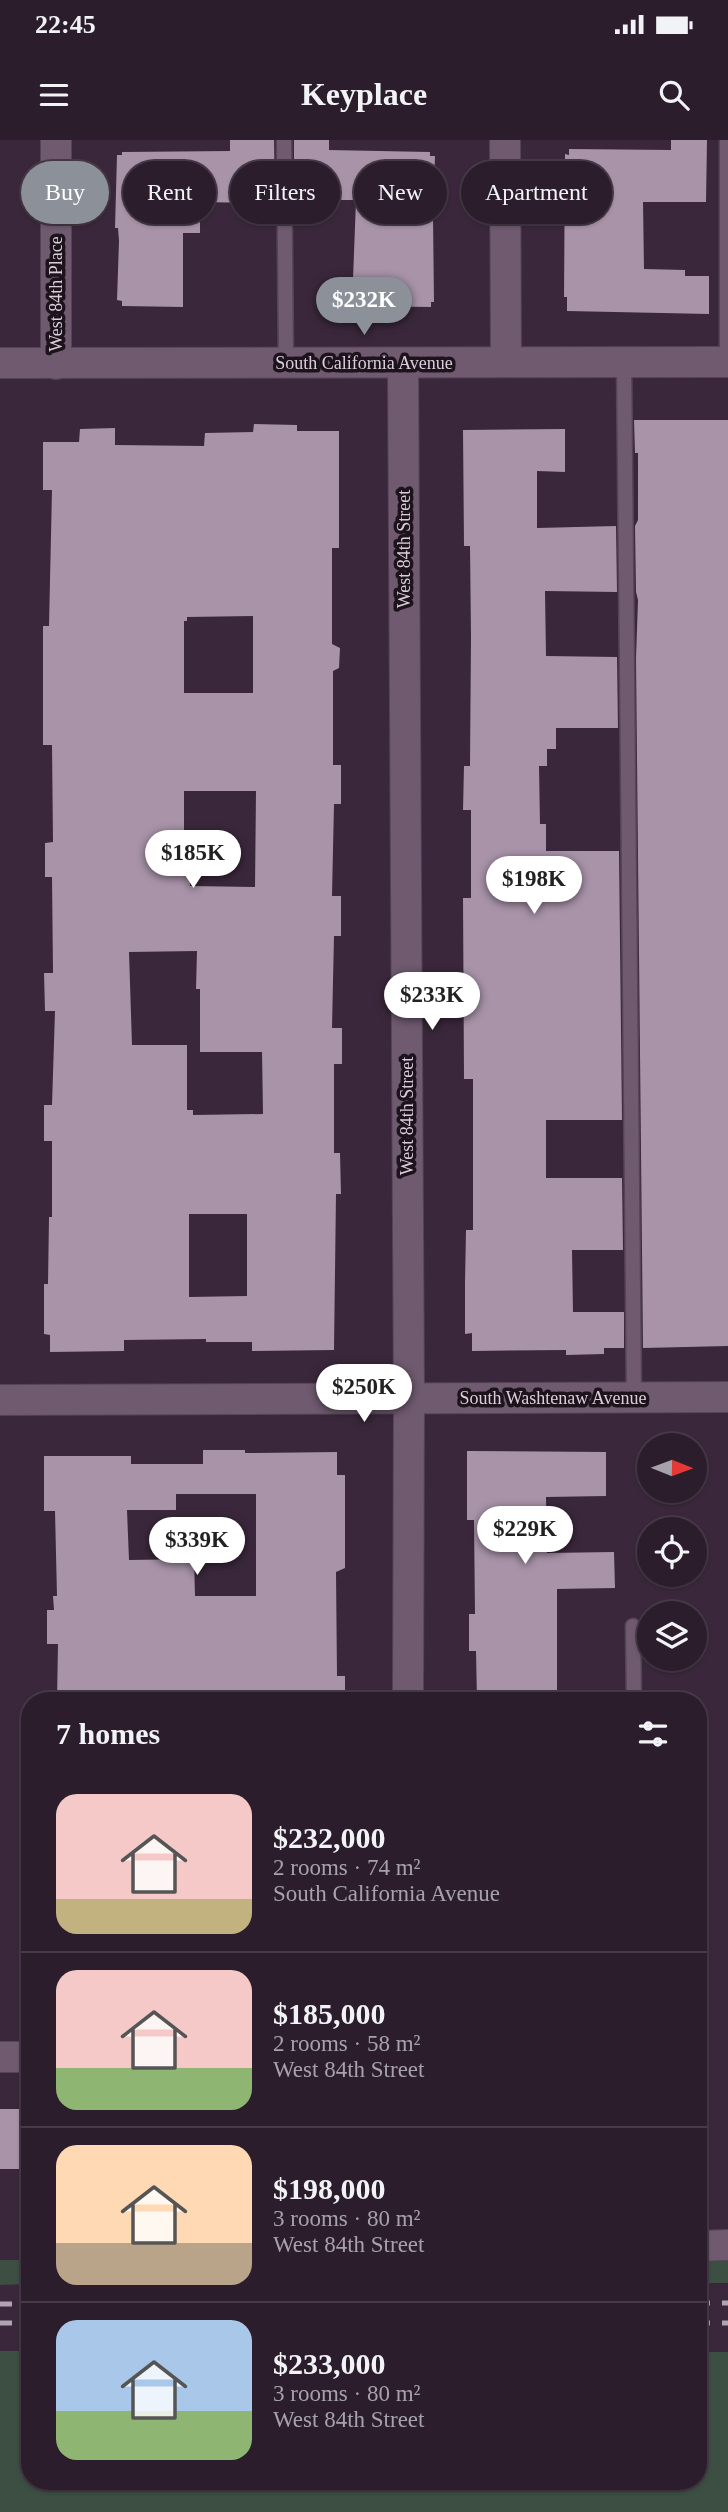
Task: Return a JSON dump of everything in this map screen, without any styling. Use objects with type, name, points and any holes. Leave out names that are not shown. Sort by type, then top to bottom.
[{"type":"street","name":"West 84th Place","points":[[56,140],[56,363]]},
{"type":"street","points":[[505,140],[506,362]]},
{"type":"street","name":"South California Avenue","points":[[0,363],[727,362]]},
{"type":"street","name":"West 84th Street","points":[[402,363],[409,1398],[408,1692]]},
{"type":"street","name":"South Washtenaw Avenue","points":[[0,1399],[728,1398]]},
{"type":"street","points":[[0,2057],[21,2057]]},
{"type":"street","points":[[707,2246],[728,2245]]},
{"type":"lane","points":[[284,140],[286,363]]},
{"type":"lane","points":[[727,140],[727,362]]},
{"type":"lane","points":[[624,362],[634,1398]]},
{"type":"lane","points":[[633,1626],[634,1692]]},
{"type":"green space","points":[[0,2260],[21,2260],[21,2284],[0,2285]]},
{"type":"green space","points":[[707,2261],[728,2261],[728,2283],[707,2283]]},
{"type":"green space","points":[[0,2351],[21,2351],[21,2490],[707,2490],[707,2352],[728,2352],[728,2512],[0,2512]]},
{"type":"building","points":[[230,140],[274,140],[274,161],[230,161],[230,202],[216,202],[216,161],[123,161],[123,224],[200,224],[200,233],[183,233],[183,307],[122,306],[122,301],[117,300],[117,155],[122,155],[122,152],[230,151]]},
{"type":"building","points":[[294,140],[329,140],[329,150],[430,152],[430,156],[435,156],[435,161],[354,161],[354,200],[340,200],[340,161],[294,161]]},
{"type":"building","points":[[671,140],[707,140],[706,202],[643,202],[644,269],[685,270],[685,276],[709,276],[709,314],[567,311],[567,297],[564,297],[565,224],[612,224],[612,161],[565,161],[565,154],[569,155],[569,149],[671,150]]},
{"type":"building","points":[[355,224],[433,224],[434,302],[431,302],[431,307],[352,306]]},
{"type":"building","points":[[634,420],[728,420],[728,1346],[643,1348],[636,658],[638,600],[635,526],[638,520],[638,453],[635,453]]},
{"type":"building","points":[[254,424],[297,425],[297,431],[339,431],[339,548],[332,548],[332,644],[340,648],[339,668],[333,671],[333,765],[341,765],[341,804],[334,804],[332,896],[341,896],[341,936],[334,936],[332,1028],[342,1028],[342,1064],[334,1064],[334,1153],[340,1153],[341,1194],[336,1194],[334,1350],[252,1351],[252,1342],[206,1342],[206,1339],[124,1340],[124,1351],[50,1352],[50,1335],[44,1334],[44,1284],[48,1284],[49,1217],[52,1217],[52,1141],[44,1141],[44,1105],[52,1105],[55,1011],[45,1011],[44,973],[53,973],[52,877],[45,877],[45,843],[53,842],[52,745],[43,745],[43,626],[49,626],[52,490],[43,490],[43,442],[79,442],[80,429],[115,428],[115,445],[204,446],[205,433],[253,432]],"holes":[[[253,616],[253,693],[184,693],[184,621],[187,621],[187,617]],[[184,791],[256,791],[255,887],[190,886],[189,844],[184,844]],[[197,951],[196,989],[200,989],[200,1052],[262,1052],[263,1114],[193,1115],[193,1110],[187,1110],[187,1045],[132,1045],[129,952]],[[189,1214],[247,1214],[247,1296],[189,1297]]]},
{"type":"building","points":[[565,429],[565,472],[537,471],[537,528],[616,526],[617,592],[545,591],[546,656],[617,657],[618,728],[556,728],[556,749],[547,749],[547,766],[539,766],[540,824],[546,824],[546,851],[619,851],[622,1120],[546,1120],[546,1178],[622,1178],[623,1250],[572,1250],[573,1312],[624,1312],[624,1348],[604,1348],[604,1354],[566,1355],[566,1350],[472,1351],[472,1333],[465,1334],[466,1230],[473,1230],[473,1079],[464,1079],[463,898],[471,898],[471,810],[463,810],[464,766],[470,766],[471,637],[470,546],[464,546],[463,430]]},
{"type":"building","points":[[203,1450],[245,1450],[245,1453],[337,1452],[337,1475],[345,1475],[345,1568],[336,1572],[337,1676],[345,1676],[345,1692],[57,1692],[58,1644],[47,1644],[47,1610],[54,1610],[53,1596],[57,1596],[55,1511],[44,1511],[44,1456],[131,1456],[131,1464],[203,1464]],"holes":[[[176,1494],[256,1494],[256,1596],[195,1596],[194,1559],[129,1560],[127,1510],[176,1510]]]},
{"type":"building","points":[[467,1451],[606,1452],[606,1496],[546,1497],[547,1553],[614,1552],[615,1588],[557,1589],[557,1692],[477,1692],[476,1651],[469,1651],[469,1614],[475,1614],[474,1520],[467,1520]]},
{"type":"building","points":[[0,2109],[21,2109],[21,2169],[0,2169]]},
{"type":"railway","points":[[707,2303],[728,2303]]},
{"type":"railway","points":[[0,2304],[21,2304]]},
{"type":"railway","points":[[0,2323],[21,2323]]},
{"type":"railway","points":[[707,2323],[728,2323]]}]
